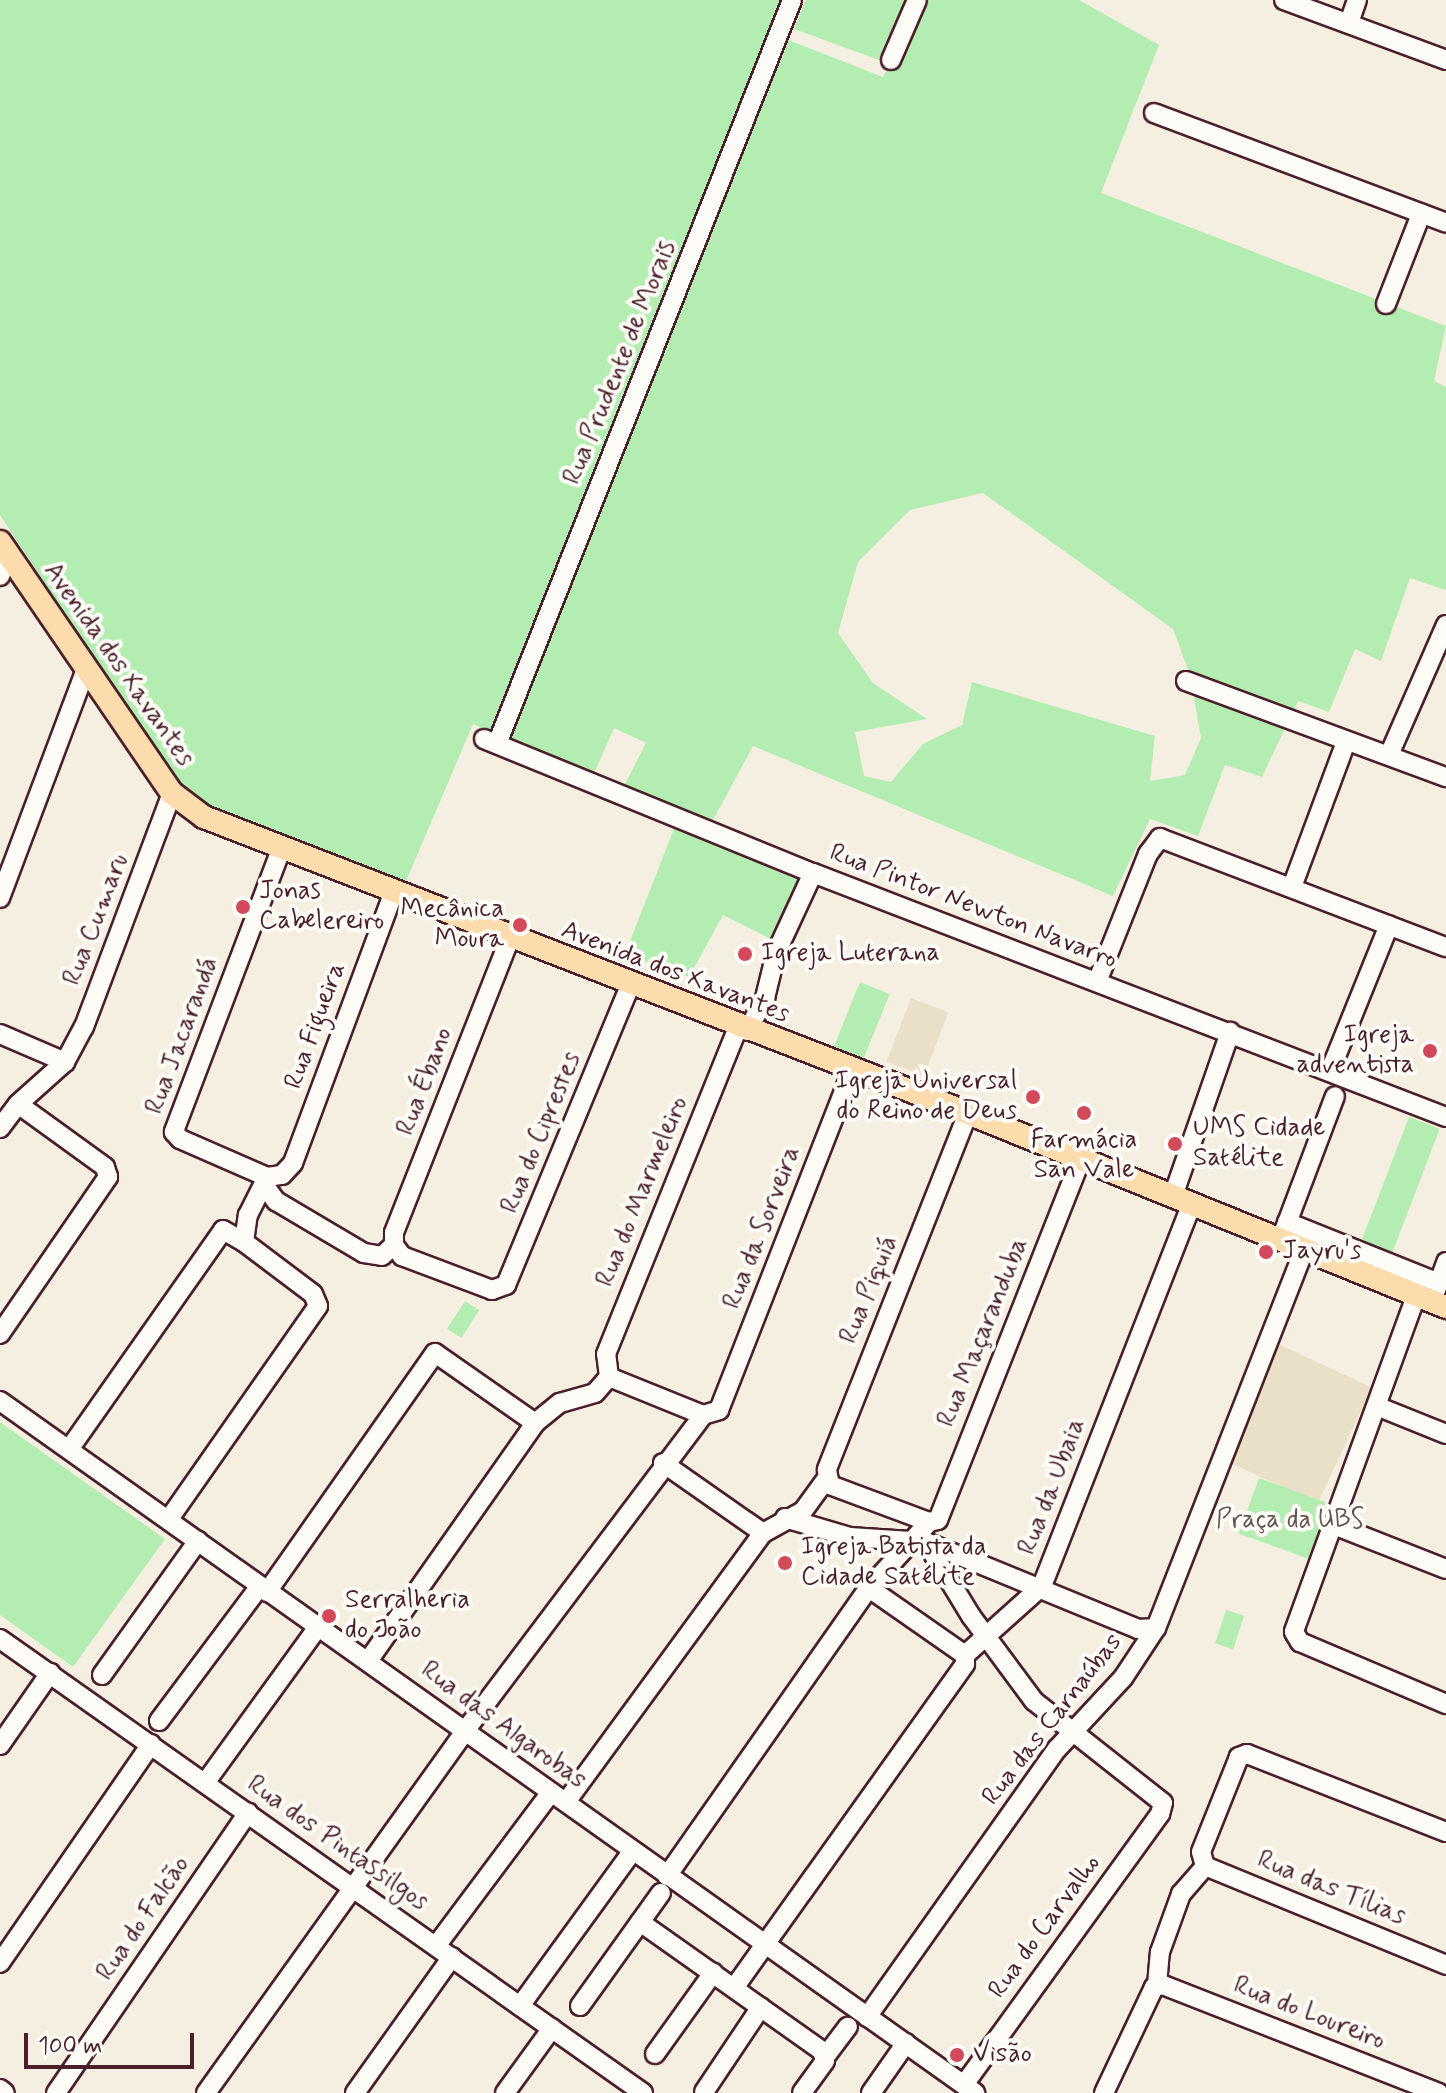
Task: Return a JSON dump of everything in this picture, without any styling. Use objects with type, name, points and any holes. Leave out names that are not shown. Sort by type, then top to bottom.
[{"type":"main road","name":"Avenida dos Xavantes","points":[[3,558],[86,669],[172,793],[204,817],[742,1029],[968,1113],[1080,1161],[1183,1200],[1283,1232],[1433,1297]]},
{"type":"street","name":"Rua Prudente de Morais","points":[[491,742],[792,0]]},
{"type":"street","points":[[891,60],[917,0]]},
{"type":"street","points":[[1284,0],[1446,60]]},
{"type":"street","points":[[1349,23],[1357,0]]},
{"type":"street","points":[[1154,113],[1446,223]]},
{"type":"street","points":[[1386,304],[1421,214]]},
{"type":"street","points":[[1389,755],[1446,625]]},
{"type":"street","points":[[0,898],[86,669]]},
{"type":"street","points":[[1186,681],[1446,777]]},
{"type":"street","name":"Rua Pintor Newton Navarro","points":[[491,742],[813,873],[1446,1117]]},
{"type":"street","points":[[1292,887],[1346,742]]},
{"type":"street","name":"Rua Cumaru","points":[[18,1104],[65,1062],[84,1027],[172,793]]},
{"type":"street","points":[[1097,982],[1151,846],[1160,838],[1446,947]]},
{"type":"street","name":"Rua Jacarandá","points":[[271,1179],[180,1139],[174,1132],[282,847]]},
{"type":"street","name":"Rua do Marmeleiro","points":[[609,1377],[606,1354],[742,1029],[765,998],[776,953],[813,873]]},
{"type":"street","name":"Rua Figueira","points":[[244,1242],[248,1215],[271,1179],[298,1150],[394,892]]},
{"type":"street","points":[[1330,1071],[1389,925]]},
{"type":"street","name":"Rua Ébano","points":[[394,1245],[510,938]]},
{"type":"street","name":"Rua do Ciprestes","points":[[394,1245],[402,1256],[492,1290],[511,1277],[630,985]]},
{"type":"street","name":"Rua da Ubaia","points":[[734,1988],[965,1664],[965,1655],[988,1638],[1042,1586],[1183,1200],[1230,1032]]},
{"type":"street","points":[[0,1034],[65,1062]]},
{"type":"street","name":"Rua da Sorveira","points":[[703,1415],[724,1404],[852,1071]]},
{"type":"street","points":[[1283,1232],[1335,1096]]},
{"type":"street","points":[[0,1128],[18,1104],[105,1167],[106,1184],[0,1334]]},
{"type":"street","name":"Rua Piquiá","points":[[763,1533],[808,1506],[828,1482],[968,1113]]},
{"type":"street","name":"Rua Maçaranduba","points":[[869,1588],[920,1540],[931,1522],[1080,1161]]},
{"type":"street","points":[[271,1179],[276,1201],[364,1253],[382,1256],[394,1245]]},
{"type":"street","points":[[70,1448],[223,1230],[244,1242],[313,1294],[318,1300],[315,1312],[168,1520]]},
{"type":"street","name":"Rua das Carnaúbas","points":[[867,2017],[1071,1735],[1123,1678],[1156,1628],[1318,1249]]},
{"type":"street","points":[[1446,1262],[1433,1297],[1379,1407],[1296,1623],[1300,1642],[1446,1704]]},
{"type":"street","points":[[159,1721],[263,1589],[435,1353],[535,1423]]},
{"type":"street","points":[[206,2093],[465,1731],[663,1463],[703,1415],[609,1377],[595,1393],[560,1403],[535,1423],[368,1661]]},
{"type":"street","name":"Rua das Algarobas","points":[[0,1401],[559,1797],[632,1852],[664,1884],[766,1946],[970,2089]]},
{"type":"street","points":[[1379,1407],[1446,1434]]},
{"type":"street","points":[[436,1946],[559,1797],[763,1533],[663,1463]]},
{"type":"street","points":[[828,1482],[931,1522]]},
{"type":"street","points":[[785,1518],[850,1537],[920,1540],[1042,1586],[1138,1629],[1156,1628]]},
{"type":"street","points":[[1334,1525],[1446,1569]]},
{"type":"street","points":[[920,1540],[1020,1685],[1071,1735]]},
{"type":"street","points":[[102,1675],[198,1541]]},
{"type":"street","points":[[580,2006],[869,1588],[965,1655]]},
{"type":"street","points":[[205,1783],[318,1627]]},
{"type":"street","name":"Rua dos Pintassilgos","points":[[0,1639],[643,2093]]},
{"type":"street","points":[[0,1745],[50,1673]]},
{"type":"street","name":"Rua do Carvalho","points":[[970,2089],[1160,1814],[1161,1799],[1071,1735]]},
{"type":"street","points":[[0,1963],[151,1744]]},
{"type":"street","points":[[1104,2093],[1158,1985],[1160,1952],[1181,1894],[1203,1861],[1239,1757],[1247,1754],[1446,1832]]},
{"type":"street","name":"Rua do Falcão","points":[[64,2090],[248,1813]]},
{"type":"street","points":[[520,2006],[632,1852]]},
{"type":"street","name":"Rua das Tílias","points":[[1203,1861],[1446,1965]]},
{"type":"street","points":[[640,1922],[761,2007],[825,2057]]},
{"type":"street","points":[[355,2093],[452,1957]]},
{"type":"street","points":[[655,2054],[713,1973]]},
{"type":"street","name":"Rua do Loureiro","points":[[1158,1985],[1439,2093]]},
{"type":"street","points":[[704,2092],[761,2007]]},
{"type":"street","points":[[802,2093],[848,2027]]},
{"type":"street","points":[[505,2093],[552,2028]]},
{"type":"street","points":[[871,2093],[906,2043]]},
{"type":"street","points":[[0,2089],[5,2093]]},
{"type":"shaded area","points":[[911,998],[948,1012],[924,1076],[887,1061]]},
{"type":"shaded area","points":[[1272,1341],[1372,1387],[1318,1503],[1218,1457]]},
{"type":"green space","points":[[0,0],[781,0],[768,32],[883,77],[890,64],[794,29],[806,0],[914,0],[892,61],[929,0],[1079,0],[1159,45],[1101,193],[1446,326],[1434,381],[1446,387],[1446,590],[1410,578],[1381,661],[1355,649],[1329,712],[1298,701],[1262,777],[1225,765],[1198,836],[1150,819],[1113,896],[753,746],[712,822],[623,788],[646,743],[614,728],[592,778],[473,724],[404,886],[201,805],[179,788],[0,515]],"holes":[[[983,493],[1173,629],[1190,675],[1201,738],[1185,775],[1150,781],[1155,736],[972,682],[962,725],[923,744],[891,782],[864,776],[855,732],[927,719],[873,683],[838,633],[858,562],[910,510]]]},
{"type":"green space","points":[[677,821],[804,875],[771,939],[723,915],[689,977],[625,954]]},
{"type":"green space","points":[[860,982],[890,994],[863,1060],[833,1048]]},
{"type":"green space","points":[[1409,1117],[1440,1129],[1391,1256],[1360,1244]]},
{"type":"green space","points":[[465,1301],[479,1310],[461,1338],[447,1329]]},
{"type":"green space","points":[[0,1422],[165,1539],[73,1667],[0,1615]]},
{"type":"green space","name":"Praça da UBS","points":[[1259,1478],[1333,1505],[1313,1560],[1239,1533]]},
{"type":"green space","points":[[1226,1610],[1244,1616],[1233,1649],[1215,1643]]},
{"type":"place","name":"Jonas Cabelereiro","points":[[243,907]]},
{"type":"place","name":"Mecânica Moura","points":[[520,925]]},
{"type":"place","name":"Igreja Luterana","points":[[745,954]]},
{"type":"place","name":"Igreja adventista","points":[[1430,1051]]},
{"type":"place","name":"Igreja Universal do Reino de Deus","points":[[1033,1097]]},
{"type":"place","name":"Farmácia San Vale","points":[[1084,1113]]},
{"type":"place","name":"UMS Cidade Satélite","points":[[1175,1144]]},
{"type":"place","name":"Jayru's","points":[[1266,1252]]},
{"type":"place","name":"Igreja Batista da Cidade Satélite","points":[[785,1563]]},
{"type":"place","name":"Serralheria do João","points":[[329,1616]]},
{"type":"place","name":"Visão","points":[[957,2055]]}]
